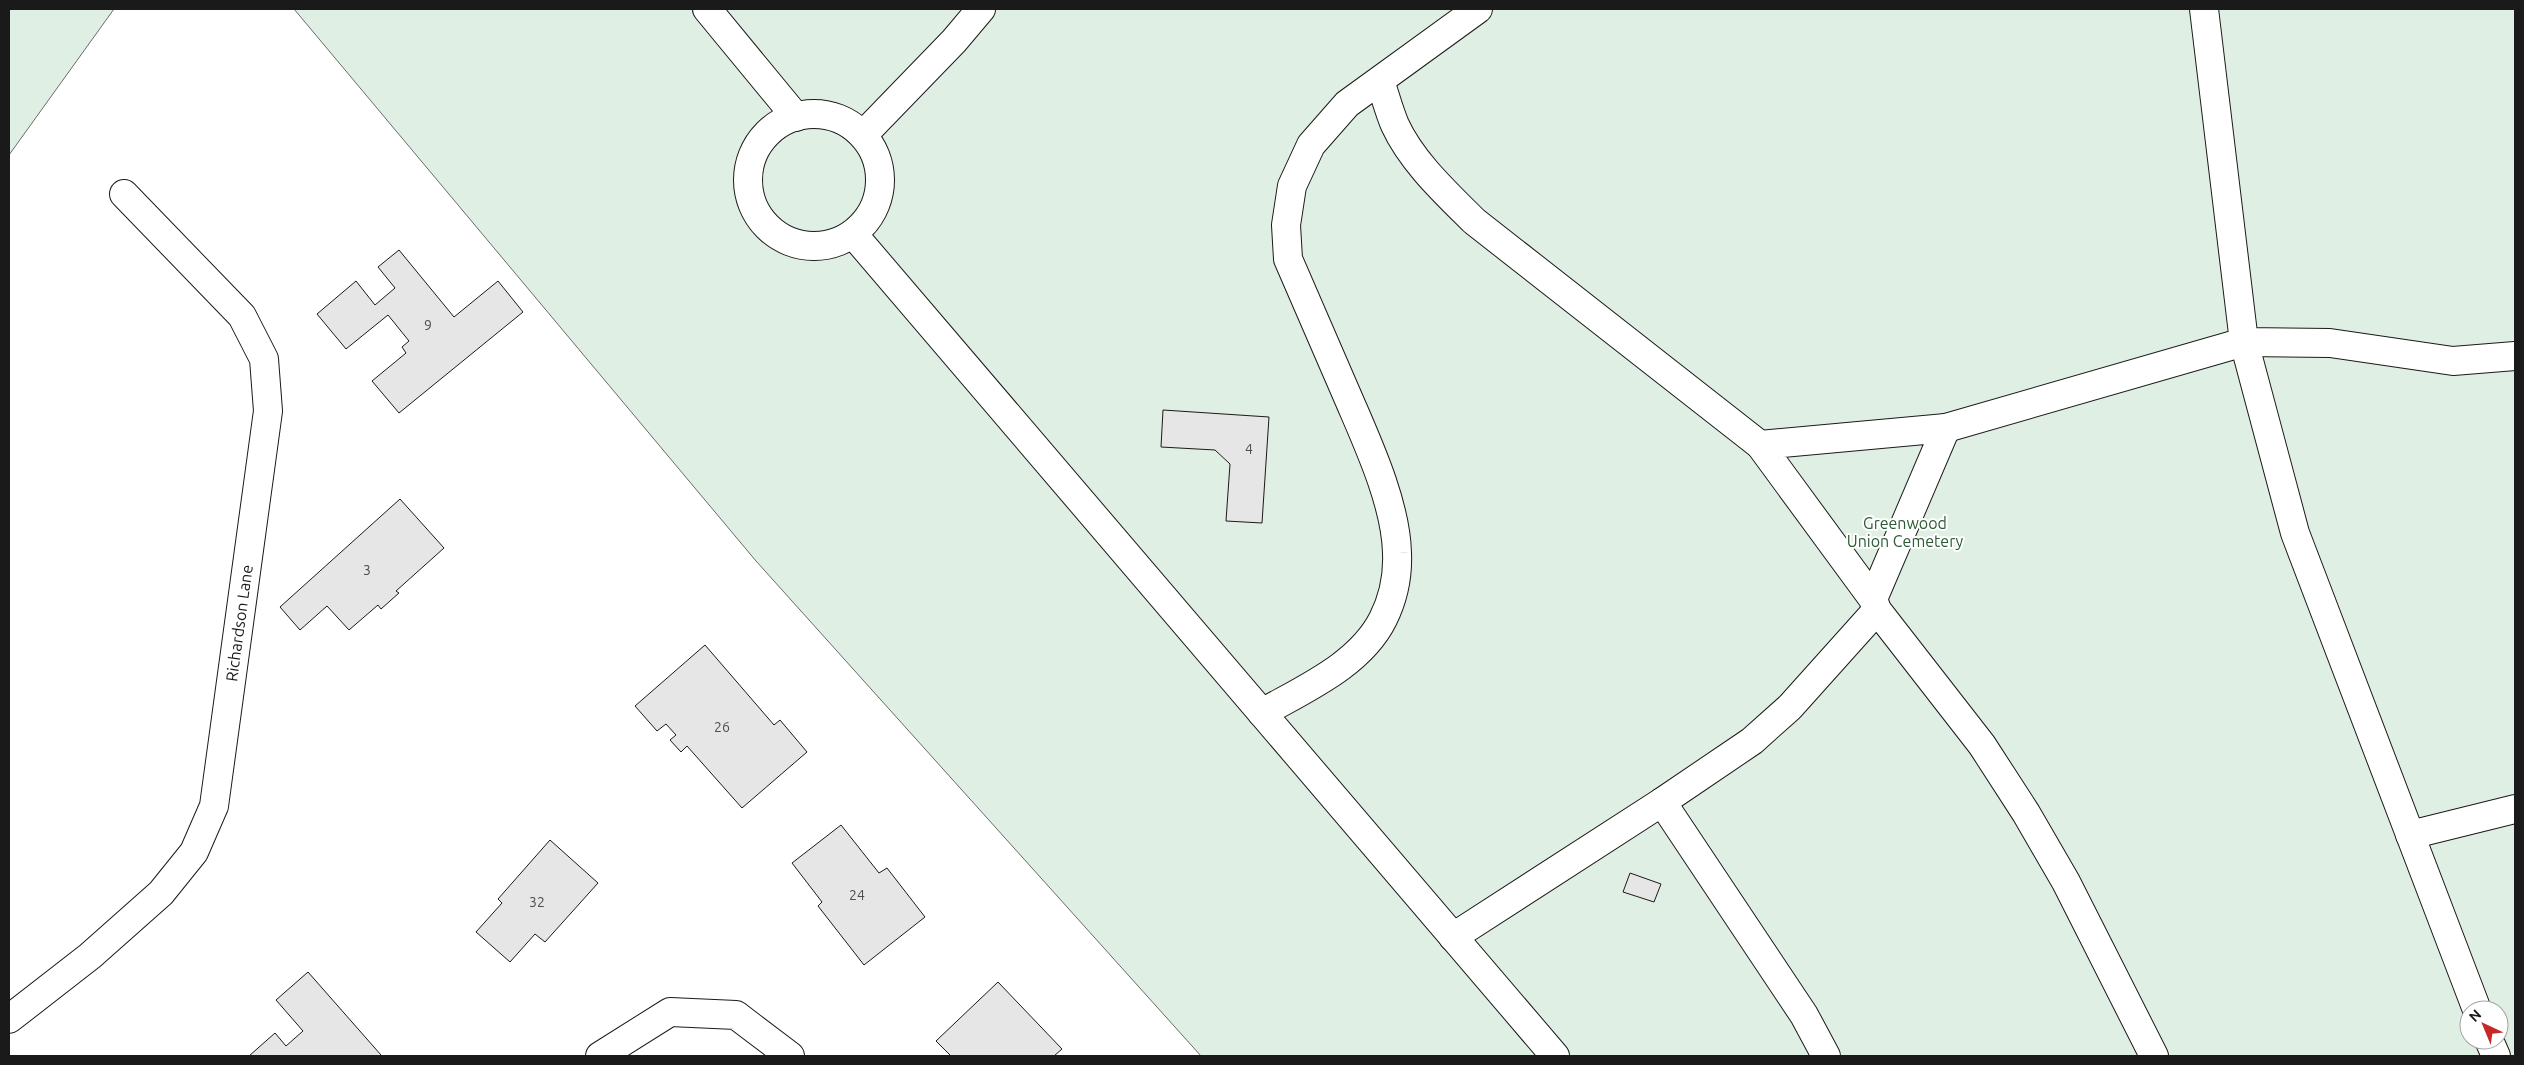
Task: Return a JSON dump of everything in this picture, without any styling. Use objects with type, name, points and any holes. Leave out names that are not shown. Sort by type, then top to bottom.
[{"type":"street","points":[[707,9],[796,117]]},
{"type":"street","points":[[863,135],[954,40],[980,9]]},
{"type":"street","points":[[1262,714],[1334,671],[1360,650],[1382,620],[1395,587],[1397,552],[1390,512],[1377,468],[1288,259],[1286,225],[1292,186],[1311,145],[1347,104],[1478,9]]},
{"type":"street","points":[[2204,9],[2244,342],[2296,534],[2473,1000]]},
{"type":"street","points":[[1380,81],[1395,125],[1418,161],[1474,221],[1760,445],[1875,605],[1982,745],[2066,882],[2154,1056]]},
{"type":"street","points":[[826,114],[846,122],[863,135],[875,154],[880,183],[878,198],[868,218],[853,234],[833,244],[810,247],[789,242],[770,230],[756,213],[749,193],[748,171],[754,151],[767,134],[784,121],[796,117],[826,114]]},
{"type":"street","name":"Richardson Lane","points":[[9,1019],[90,956],[161,893],[194,852],[214,806],[268,410],[264,359],[242,316],[124,194]]},
{"type":"street","points":[[853,234],[1554,1056]]},
{"type":"street","points":[[1760,445],[1946,428],[2244,342],[2330,343],[2453,361],[2515,356]]},
{"type":"street","points":[[1452,937],[1662,802],[1752,741],[1790,707],[1875,605],[1946,428]]},
{"type":"street","points":[[1662,802],[1804,1015],[1826,1056]]},
{"type":"street","points":[[2410,835],[2515,809]]},
{"type":"street","points":[[600,1056],[670,1012],[736,1015],[790,1056]]},
{"type":"green space","points":[[9,9],[114,9],[9,155]]},
{"type":"green space","name":"Greenwood Union Cemetery","points":[[294,9],[2515,9],[2515,1056],[1201,1056],[756,561]]},
{"type":"building","points":[[399,250],[454,317],[498,281],[523,312],[399,413],[372,381],[406,353],[402,347],[409,341],[388,315],[346,349],[317,314],[356,281],[375,305],[395,288],[378,267]]},
{"type":"building","points":[[1163,410],[1269,417],[1262,523],[1226,521],[1230,464],[1215,450],[1161,447]]},
{"type":"building","points":[[400,499],[444,548],[396,591],[399,593],[381,609],[378,605],[349,630],[327,606],[300,630],[280,607]]},
{"type":"building","points":[[705,645],[774,725],[780,720],[807,752],[742,808],[687,746],[681,752],[670,740],[676,735],[666,724],[657,731],[635,706]]},
{"type":"building","points":[[841,825],[879,873],[887,868],[925,917],[864,965],[818,906],[822,902],[792,863]]},
{"type":"building","points":[[550,840],[598,883],[545,942],[535,934],[510,962],[476,932],[502,903],[498,899]]},
{"type":"building","points":[[1630,873],[1661,884],[1654,902],[1623,892]]},
{"type":"building","points":[[308,972],[380,1056],[249,1056],[275,1033],[286,1046],[303,1031],[276,1000]]},
{"type":"building","points":[[998,982],[1062,1049],[1054,1056],[951,1056],[936,1041]]}]
